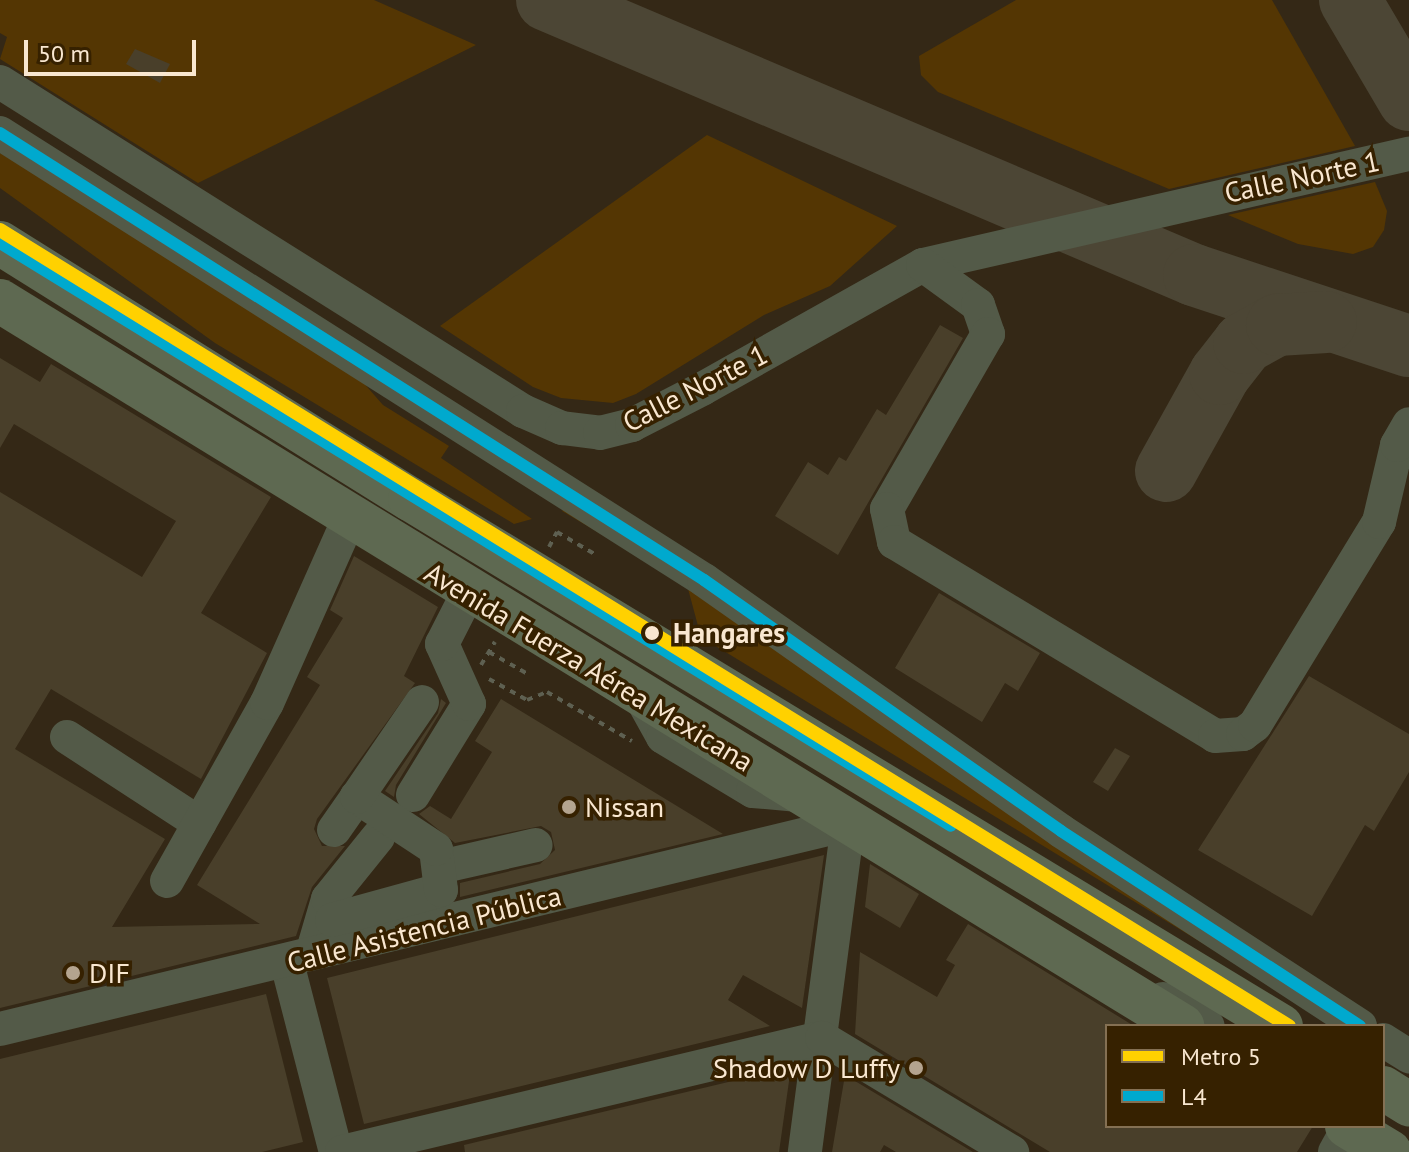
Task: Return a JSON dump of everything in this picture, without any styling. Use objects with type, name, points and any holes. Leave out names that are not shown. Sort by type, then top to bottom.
[{"type":"main road","name":"Avenida Fuerza Aérea Mexicana","points":[[0,243],[410,499],[1278,1024]]},
{"type":"main road","name":"Avenida Fuerza Aérea Mexicana","points":[[0,301],[468,593],[1179,1024]]},
{"type":"main road","points":[[1385,1089],[1409,1104]]},
{"type":"main road","points":[[1358,1128],[1390,1152]]},
{"type":"street","name":"Calle Norte 1","points":[[0,82],[523,411],[579,432],[600,433],[632,425],[923,265],[1409,154]]},
{"type":"street","points":[[0,133],[563,488],[1180,911],[1357,1024]]},
{"type":"street","points":[[0,256],[180,374],[1249,1024]]},
{"type":"street","points":[[923,265],[978,305],[988,334],[887,509],[894,542],[1215,736],[1243,734],[1255,725],[1379,522],[1397,445],[1409,424]]},
{"type":"street","points":[[0,286],[351,506],[1205,1024]]},
{"type":"street","points":[[167,881],[267,703],[349,519]]},
{"type":"street","points":[[413,795],[469,704],[442,644],[468,593]]},
{"type":"street","points":[[334,830],[422,702]]},
{"type":"street","points":[[67,737],[199,823]]},
{"type":"street","points":[[312,940],[441,890],[436,849],[357,797]]},
{"type":"street","points":[[805,1152],[848,824]]},
{"type":"street","name":"Calle Asistencia Pública","points":[[0,1029],[312,940],[848,824]]},
{"type":"street","points":[[378,837],[328,899],[312,940],[339,1152],[822,1038],[1012,1152]]},
{"type":"street","points":[[440,867],[536,845]]},
{"type":"street","points":[[1385,1041],[1409,1056]]},
{"type":"street","points":[[1385,1124],[1409,1121]]},
{"type":"street","points":[[1359,1128],[1409,1148]]},
{"type":"path","points":[[574,542],[596,555]]},
{"type":"path","points":[[489,652],[526,673]]},
{"type":"shaded area","points":[[0,0],[374,0],[476,45],[198,183],[0,59],[7,37],[0,33]]},
{"type":"shaded area","points":[[1016,0],[1272,0],[1355,146],[1169,189],[938,92],[921,75],[919,56]]},
{"type":"shaded area","points":[[707,135],[897,226],[830,286],[764,315],[636,394],[613,403],[561,398],[533,387],[440,326]]},
{"type":"shaded area","points":[[0,153],[333,348],[383,405],[449,446],[441,458],[532,519],[514,524],[215,343],[0,188]]},
{"type":"shaded area","points":[[1375,182],[1387,211],[1384,230],[1373,247],[1353,254],[1298,244],[1228,215]]},
{"type":"shaded area","points":[[574,500],[1225,957],[701,637],[687,585],[562,511]]},
{"type":"building","points":[[135,49],[170,64],[160,83],[126,64]]},
{"type":"building","points":[[940,325],[963,338],[838,555],[775,516],[808,462],[828,475],[839,457],[846,461],[877,409],[886,415]]},
{"type":"building","points":[[0,358],[40,382],[51,364],[271,497],[201,613],[267,653],[201,779],[51,689],[15,749],[165,839],[112,927],[260,924],[197,885],[320,685],[307,677],[343,618],[330,610],[354,556],[438,607],[404,676],[415,683],[317,819],[314,829],[322,846],[345,846],[312,887],[296,936],[0,1008],[0,492],[142,577],[176,521],[14,424],[0,448]]},
{"type":"building","points":[[939,593],[1040,653],[1018,691],[1005,683],[982,722],[895,668]]},
{"type":"building","points":[[1309,676],[1409,734],[1409,772],[1374,831],[1365,825],[1312,916],[1198,850]]},
{"type":"building","points":[[441,699],[446,703],[396,785],[394,797],[385,791],[438,713]]},
{"type":"building","points":[[501,699],[723,834],[460,897],[460,883],[540,864],[555,850],[551,832],[541,826],[455,843],[419,814],[430,806],[451,819],[492,752],[475,741]]},
{"type":"building","points":[[1115,748],[1130,756],[1108,791],[1093,782]]},
{"type":"building","points":[[824,855],[802,1008],[743,975],[728,1000],[770,1026],[364,1124],[327,978]]},
{"type":"building","points":[[870,864],[919,894],[900,928],[865,907]]},
{"type":"building","points":[[968,924],[1131,1024],[1105,1024],[1105,1128],[1312,1128],[1297,1152],[1050,1152],[855,1034],[860,952],[937,997],[955,965],[946,960]]},
{"type":"building","points":[[266,994],[303,1142],[262,1152],[0,1152],[0,1059]]},
{"type":"building","points":[[791,1067],[779,1152],[465,1152],[464,1145]]},
{"type":"building","points":[[845,1075],[973,1152],[896,1152],[884,1145],[880,1152],[832,1152]]},
{"type":"taxiway","points":[[547,0],[1194,275],[1409,346]]},
{"type":"taxiway","points":[[1350,0],[1409,100]]},
{"type":"taxiway","points":[[1166,471],[1220,374],[1244,343],[1277,325],[1326,322]]},
{"type":"metro line","name":"5","points":[[0,230],[1286,1024]]},
{"type":"transit line","name":"L4","points":[[0,133],[704,580],[1061,831],[1357,1024]]},
{"type":"transit line","name":"L4","points":[[0,243],[951,826]]},
{"type":"place","name":"Hangares","points":[[652,633]]},
{"type":"place","name":"Nissan","points":[[569,807]]},
{"type":"place","name":"DIF","points":[[73,973]]},
{"type":"place","name":"Shadow D Luffy","points":[[916,1068]]}]
